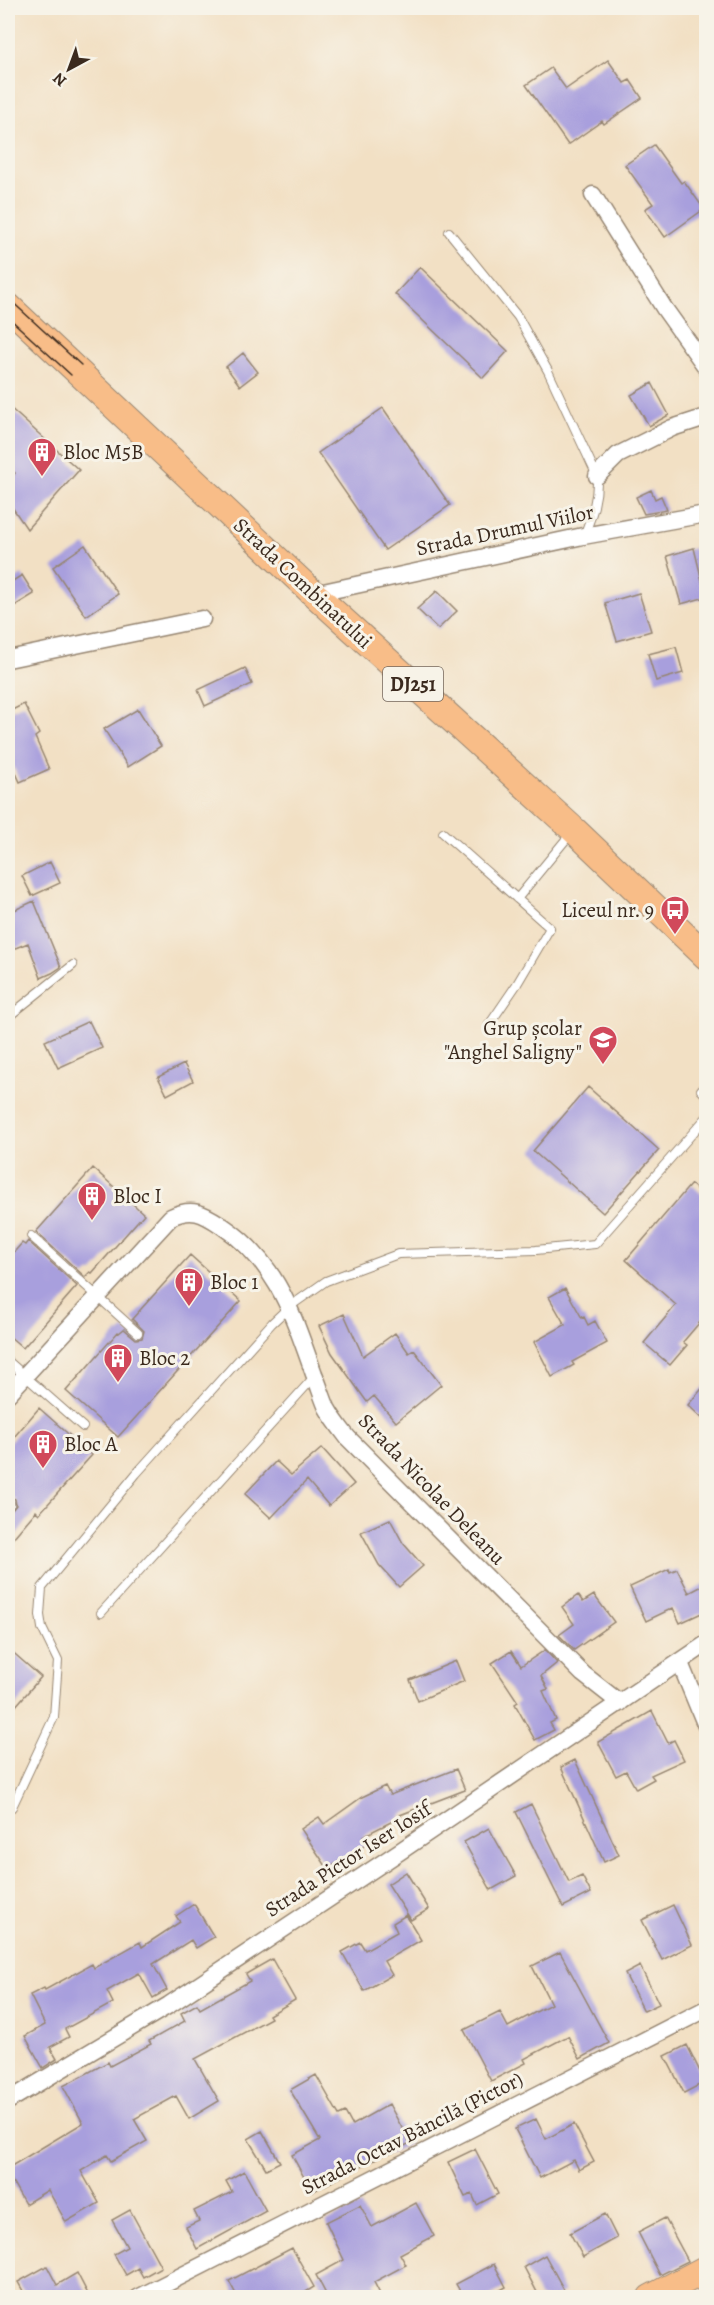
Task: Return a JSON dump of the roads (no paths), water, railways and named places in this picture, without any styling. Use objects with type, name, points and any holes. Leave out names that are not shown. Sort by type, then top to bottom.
[{"type":"highway","points":[[651,2298],[706,2269]]},
{"type":"main road","name":"Strada Combinatului","points":[[8,306],[314,594],[573,830],[706,956]]},
{"type":"street","points":[[593,195],[664,308],[706,367]]},
{"type":"street","points":[[597,476],[618,454],[672,428],[706,417]]},
{"type":"street","name":"Strada Drumul Viilor","points":[[314,594],[584,536],[706,514]]},
{"type":"street","points":[[8,659],[202,619]]},
{"type":"street","name":"Strada Nicolae Deleanu","points":[[8,1394],[171,1217],[184,1211],[198,1213],[212,1219],[235,1234],[269,1269],[289,1307],[327,1409],[348,1438],[583,1674],[620,1703]]},
{"type":"street","name":"Strada Pictor Iser Iosif","points":[[8,2101],[169,2005],[706,1644]]},
{"type":"street","points":[[680,1663],[706,1726]]},
{"type":"street","name":"Strada Octav Băncilă (Pictor)","points":[[138,2298],[706,2009]]},
{"type":"lane","points":[[448,232],[518,317],[548,370],[597,476],[598,495],[595,509],[584,536]]},
{"type":"lane","points":[[517,899],[573,830]]},
{"type":"lane","points":[[443,834],[550,928],[517,984],[489,1025]]},
{"type":"lane","points":[[8,1017],[73,965]]},
{"type":"lane","points":[[8,1811],[12,1807],[54,1717],[58,1661],[42,1628],[40,1615],[42,1588],[136,1474],[289,1307],[326,1281],[398,1254],[536,1250],[595,1244],[706,1118]]},
{"type":"lane","points":[[31,1236],[138,1333]]},
{"type":"lane","points":[[8,1361],[83,1427]]},
{"type":"lane","points":[[101,1613],[315,1375]]},
{"type":"tram line","points":[[8,298],[81,365]]},
{"type":"tram line","points":[[8,317],[71,375]]},
{"type":"place","name":"Bloc M5B","points":[[42,478]]},
{"type":"place","name":"Liceul nr. 9","points":[[675,936]]},
{"type":"place","name":"Grup școlar \"Anghel Saligny\"","points":[[603,1066]]},
{"type":"place","name":"Bloc I","points":[[92,1222]]},
{"type":"place","name":"Bloc 1","points":[[189,1308]]},
{"type":"place","name":"Bloc 2","points":[[118,1384]]},
{"type":"place","name":"Bloc A","points":[[43,1470]]}]
